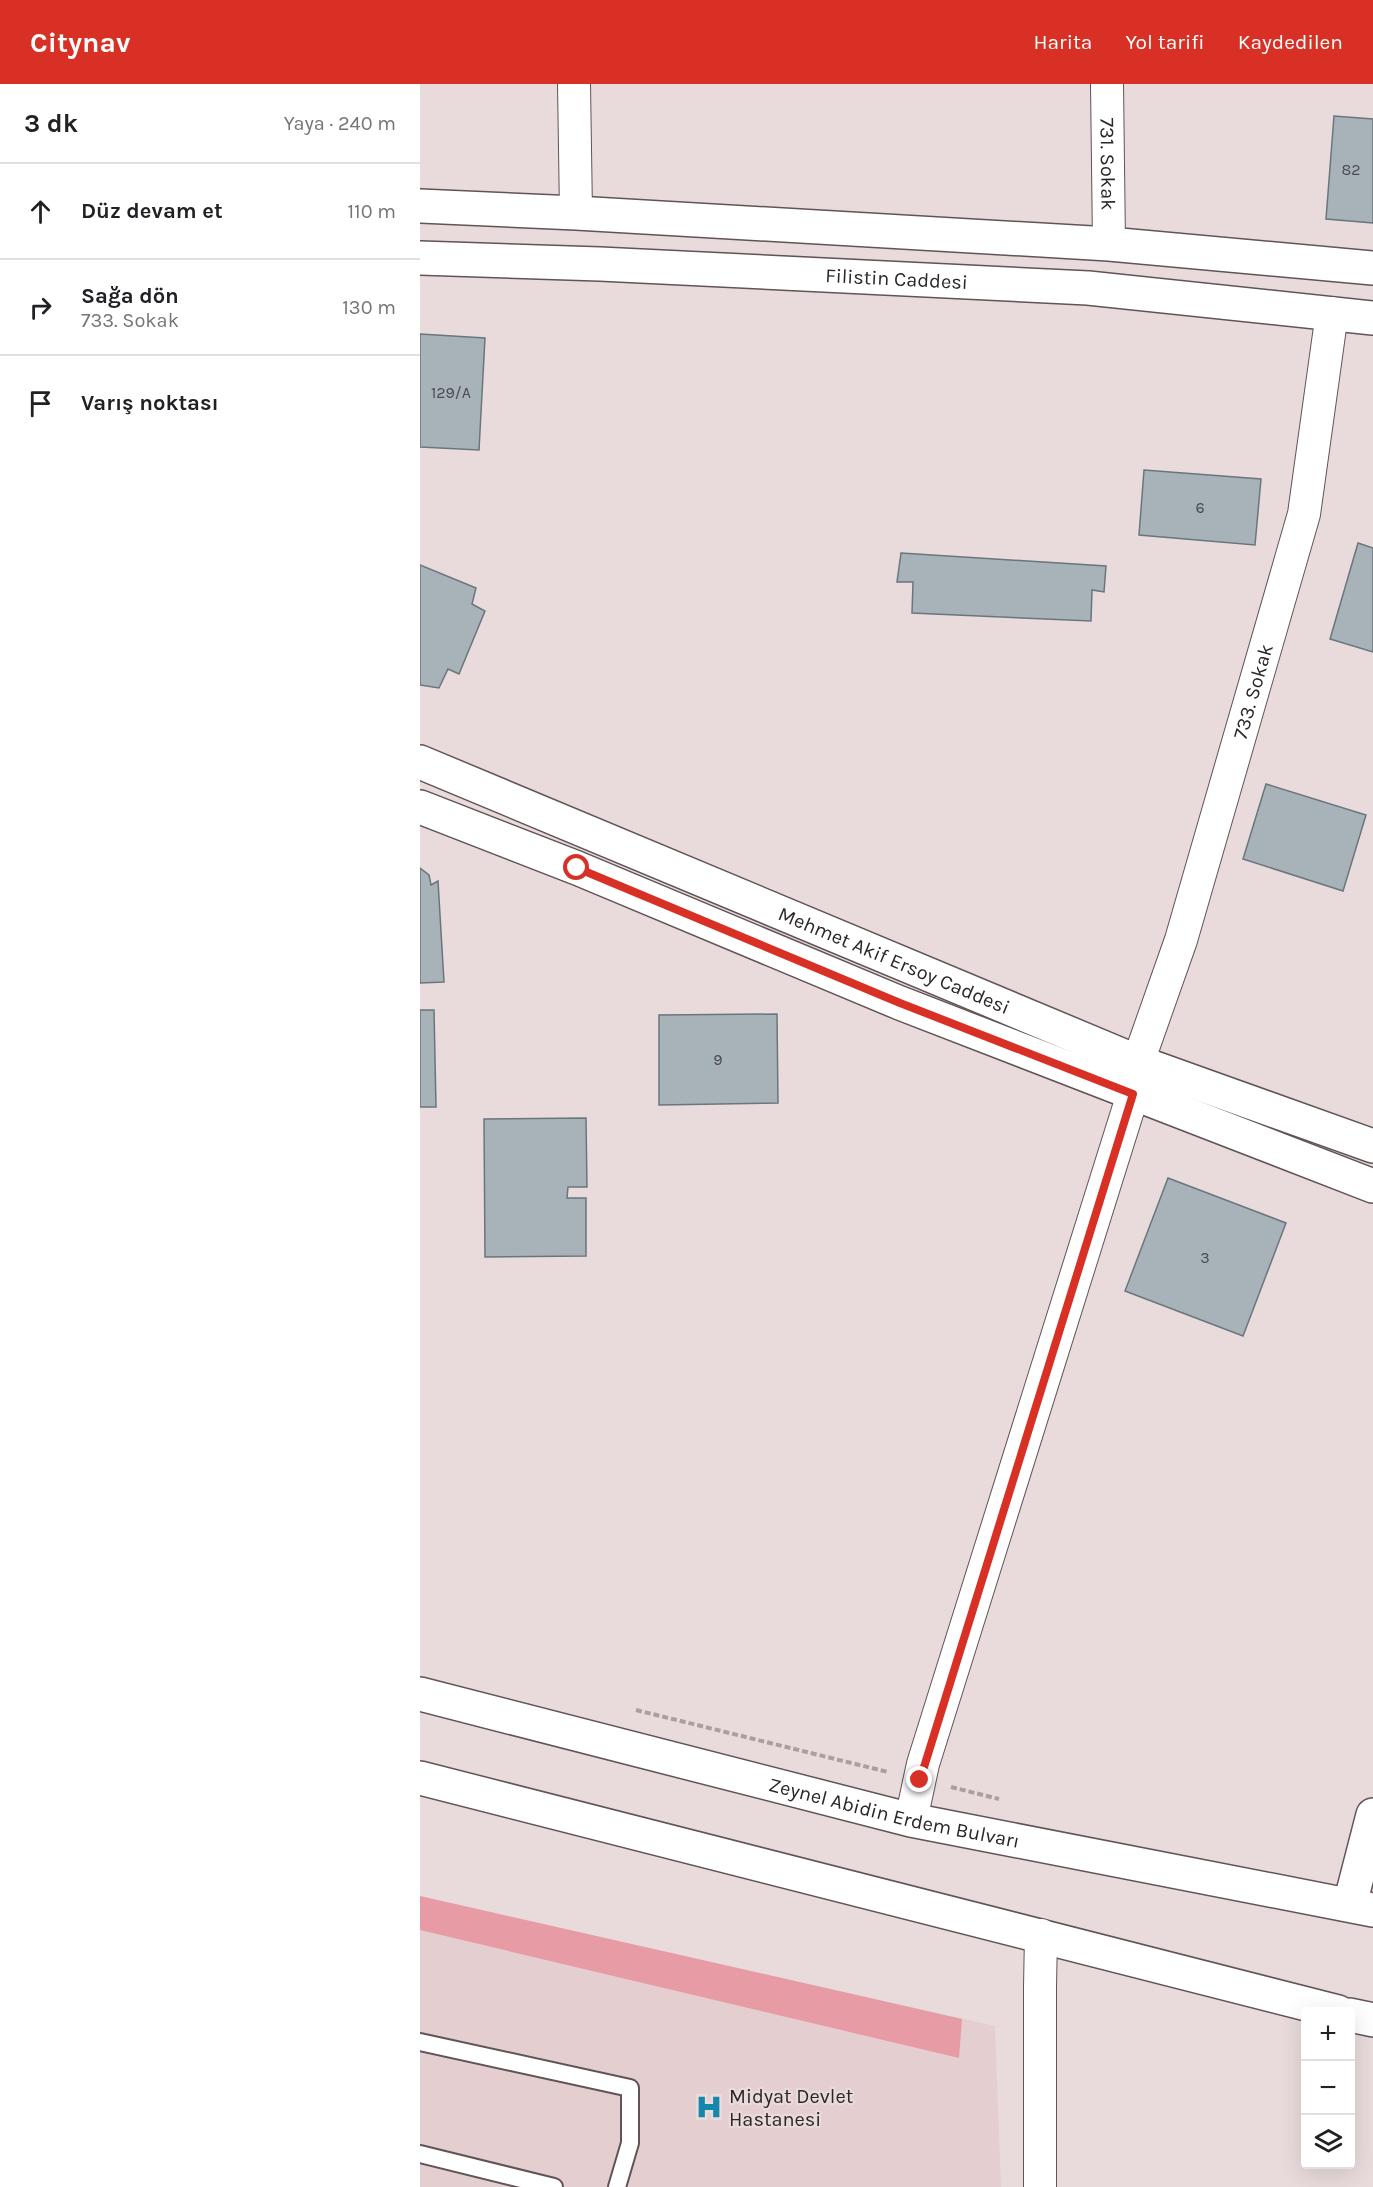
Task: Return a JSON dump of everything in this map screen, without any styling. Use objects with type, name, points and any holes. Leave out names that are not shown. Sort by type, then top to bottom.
[{"type":"street","points":[[574,84],[576,213]]},
{"type":"street","name":"731. Sokak","points":[[1107,84],[1110,244]]},
{"type":"street","points":[[420,206],[1110,244],[1373,268]]},
{"type":"street","name":"Filistin Caddesi","points":[[420,258],[1088,288],[1373,318]]},
{"type":"street","name":"733. Sokak","points":[[1138,1062],[1181,940],[1304,513],[1332,313]]},
{"type":"street","name":"Mehmet Akif Ersoy Caddesi","points":[[420,762],[1138,1062],[1373,1146]]},
{"type":"street","points":[[420,807],[577,868],[900,1003],[1373,1186]]},
{"type":"street","points":[[911,1820],[923,1764],[1133,1094]]},
{"type":"street","name":"Zeynel Abidin Erdem Bulvarı","points":[[420,1694],[911,1820],[1361,1907]]},
{"type":"street","points":[[420,1778],[1319,2007]]},
{"type":"street","points":[[1361,1907],[1373,1815]]},
{"type":"street","points":[[1040,2187],[1041,1935]]},
{"type":"street","points":[[1355,2016],[1373,2020]]},
{"type":"lane","points":[[420,2042],[630,2088],[630,2143],[617,2187]]},
{"type":"lane","points":[[420,2154],[554,2187]]},
{"type":"shaded area","name":"Midyat Devlet Hastanesi","points":[[420,1896],[995,2026],[1001,2187],[420,2187]]},
{"type":"shaded area","points":[[420,1896],[962,2019],[959,2058],[420,1930]]},
{"type":"building","points":[[1334,116],[1373,119],[1373,223],[1326,219]]},
{"type":"building","points":[[420,334],[485,338],[479,450],[420,447]]},
{"type":"building","points":[[1144,470],[1261,479],[1255,545],[1139,535]]},
{"type":"building","points":[[1358,543],[1373,548],[1373,652],[1330,639]]},
{"type":"building","points":[[901,553],[1106,566],[1104,592],[1092,590],[1091,621],[912,613],[913,582],[897,582]]},
{"type":"building","points":[[420,565],[476,588],[472,604],[485,611],[459,674],[448,669],[439,688],[420,685]]},
{"type":"building","points":[[1266,784],[1366,815],[1343,891],[1243,859]]},
{"type":"building","points":[[420,868],[429,875],[431,885],[438,881],[444,982],[420,983]]},
{"type":"building","points":[[420,1010],[434,1010],[436,1107],[420,1107]]},
{"type":"building","points":[[777,1014],[778,1103],[659,1105],[659,1015]]},
{"type":"building","points":[[586,1118],[587,1187],[568,1187],[567,1198],[586,1198],[586,1256],[485,1257],[484,1119]]},
{"type":"building","points":[[1168,1178],[1286,1223],[1243,1336],[1125,1291]]},
{"type":"place","name":"Midyat Devlet Hastanesi","points":[[709,2107]]},
{"type":"route","points":[[577,868],[900,1003],[1133,1094],[923,1764],[920,1780]]}]
